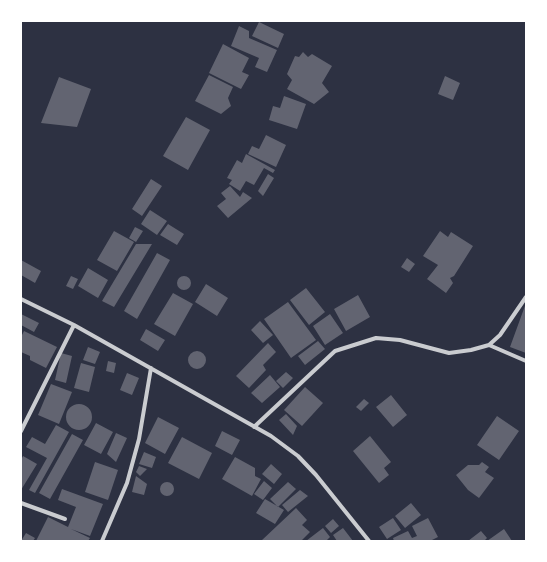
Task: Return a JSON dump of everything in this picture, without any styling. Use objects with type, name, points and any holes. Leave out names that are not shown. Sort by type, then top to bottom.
[{"type":"street","points":[[254,427],[335,351],[357,342],[376,338],[392,339],[449,352],[471,350],[489,345],[500,335],[526,297]]},
{"type":"street","points":[[21,299],[74,325],[151,368],[254,427],[298,456],[334,496],[369,541]]},
{"type":"street","points":[[21,431],[74,325]]},
{"type":"street","points":[[489,345],[526,361]]},
{"type":"street","points":[[102,541],[127,483],[139,439],[151,368]]},
{"type":"street","points":[[21,503],[65,519]]},
{"type":"building","points":[[259,22],[284,34],[278,48],[252,36]]},
{"type":"building","points":[[239,26],[249,31],[249,38],[277,50],[267,72],[255,67],[259,58],[231,46]]},
{"type":"building","points":[[223,44],[249,58],[242,72],[249,75],[241,89],[209,73]]},
{"type":"building","points":[[303,52],[308,57],[312,54],[332,66],[322,83],[329,92],[314,104],[287,89],[292,80],[287,74],[295,56],[299,57]]},
{"type":"building","points":[[209,75],[233,87],[228,98],[231,106],[221,114],[195,101]]},
{"type":"building","points":[[445,76],[460,83],[453,100],[438,94]]},
{"type":"building","points":[[59,77],[91,89],[77,127],[41,123]]},
{"type":"building","points":[[284,96],[306,104],[297,129],[269,120],[273,106],[280,108]]},
{"type":"building","points":[[186,117],[210,130],[188,170],[163,156]]},
{"type":"building","points":[[266,135],[286,145],[276,167],[248,154],[252,146],[259,149]]},
{"type":"building","points":[[246,154],[275,170],[273,173],[264,168],[254,185],[246,181],[240,191],[229,184],[232,180],[227,178],[237,160],[242,163]]},
{"type":"building","points":[[268,174],[274,178],[263,196],[258,191]]},
{"type":"building","points":[[151,179],[162,186],[142,216],[132,209]]},
{"type":"building","points":[[230,186],[240,197],[243,192],[252,198],[228,218],[217,206],[226,199],[221,193]]},
{"type":"building","points":[[150,210],[167,221],[157,235],[141,224]]},
{"type":"building","points":[[168,224],[184,234],[177,245],[160,235]]},
{"type":"building","points":[[135,227],[143,231],[136,242],[129,238]]},
{"type":"building","points":[[114,231],[134,242],[117,271],[97,260]]},
{"type":"building","points":[[440,231],[448,237],[451,232],[473,246],[454,276],[450,278],[453,283],[446,293],[427,279],[438,265],[423,256]]},
{"type":"building","points":[[136,244],[152,244],[114,307],[102,301]]},
{"type":"building","points":[[157,253],[170,260],[137,319],[124,311]]},
{"type":"building","points":[[407,258],[415,264],[409,272],[401,267]]},
{"type":"building","points":[[21,260],[41,271],[35,283],[21,275]]},
{"type":"building","points":[[88,268],[108,280],[98,298],[78,286]]},
{"type":"building","points":[[71,276],[78,279],[73,289],[66,286]]},
{"type":"building","points":[[181,276],[187,276],[191,280],[191,286],[187,290],[181,290],[177,286],[177,280]]},
{"type":"building","points":[[206,284],[228,298],[217,316],[195,302]]},
{"type":"building","points":[[306,288],[325,312],[309,325],[290,300]]},
{"type":"building","points":[[173,293],[193,304],[175,336],[154,324]]},
{"type":"building","points":[[358,295],[370,317],[346,331],[334,309]]},
{"type":"building","points":[[288,302],[316,340],[291,358],[264,319]]},
{"type":"building","points":[[526,303],[526,353],[510,347]]},
{"type":"building","points":[[21,314],[39,323],[34,332],[21,325]]},
{"type":"building","points":[[330,314],[343,333],[325,345],[313,326]]},
{"type":"building","points":[[260,321],[273,335],[263,343],[251,330]]},
{"type":"building","points":[[146,329],[165,340],[158,351],[140,340]]},
{"type":"building","points":[[24,331],[57,347],[46,368],[30,360],[30,356],[21,352],[21,337]]},
{"type":"building","points":[[318,341],[325,349],[305,365],[298,356]]},
{"type":"building","points":[[268,343],[276,352],[263,365],[266,370],[249,388],[236,376]]},
{"type":"building","points":[[88,347],[100,352],[95,364],[83,360]]},
{"type":"building","points":[[193,351],[201,351],[206,356],[204,367],[201,369],[193,369],[188,364],[188,356]]},
{"type":"building","points":[[61,353],[72,356],[66,383],[55,380]]},
{"type":"building","points":[[108,361],[116,363],[114,373],[106,371]]},
{"type":"building","points":[[81,363],[95,367],[89,392],[74,388]]},
{"type":"building","points":[[286,372],[293,378],[283,388],[276,381]]},
{"type":"building","points":[[127,373],[139,378],[132,395],[120,390]]},
{"type":"building","points":[[270,375],[280,387],[262,403],[251,393]]},
{"type":"building","points":[[51,384],[72,392],[59,424],[38,415]]},
{"type":"building","points":[[305,387],[323,403],[302,426],[284,410]]},
{"type":"building","points":[[391,395],[407,415],[393,427],[376,407]]},
{"type":"building","points":[[364,399],[369,403],[361,411],[356,407]]},
{"type":"building","points":[[79,404],[88,408],[92,417],[88,426],[79,430],[70,426],[66,417],[70,408]]},
{"type":"building","points":[[286,414],[297,426],[293,435],[279,420]]},
{"type":"building","points":[[497,416],[519,431],[499,460],[477,445]]},
{"type":"building","points":[[158,417],[179,428],[165,454],[145,443]]},
{"type":"building","points":[[96,423],[113,432],[101,454],[84,445]]},
{"type":"building","points":[[56,425],[69,432],[35,493],[29,490],[47,458],[26,447],[32,437],[45,444]]},
{"type":"building","points":[[222,431],[240,440],[232,455],[215,446]]},
{"type":"building","points":[[116,433],[127,438],[116,462],[107,454]]},
{"type":"building","points":[[72,434],[83,440],[50,499],[39,493]]},
{"type":"building","points":[[370,436],[391,462],[384,468],[389,475],[379,483],[353,451]]},
{"type":"building","points":[[182,437],[212,453],[199,479],[168,463]]},
{"type":"building","points":[[144,452],[156,457],[152,468],[139,464]]},
{"type":"building","points":[[23,456],[37,464],[21,490],[21,460]]},
{"type":"building","points":[[235,457],[255,468],[255,476],[261,479],[252,496],[222,479]]},
{"type":"building","points":[[95,462],[118,470],[108,500],[85,492]]},
{"type":"building","points":[[482,462],[489,467],[485,472],[494,478],[479,498],[468,490],[456,475],[468,465],[479,465]]},
{"type":"building","points":[[271,464],[282,474],[274,484],[262,474]]},
{"type":"building","points":[[139,466],[147,469],[140,476],[136,472]]},
{"type":"building","points":[[136,476],[147,484],[144,495],[132,492]]},
{"type":"building","points":[[264,481],[272,488],[263,500],[254,494]]},
{"type":"building","points":[[167,482],[172,484],[174,489],[172,494],[167,496],[162,494],[160,489],[162,484]]},
{"type":"building","points":[[288,482],[296,489],[278,507],[270,499]]},
{"type":"building","points":[[62,489],[103,504],[90,536],[71,529],[90,538],[88,541],[36,541],[48,517],[68,527],[76,507],[58,500]]},
{"type":"building","points":[[300,490],[308,496],[288,512],[282,505]]},
{"type":"building","points":[[265,499],[284,510],[275,524],[256,513]]},
{"type":"building","points":[[411,503],[421,515],[405,528],[395,516]]},
{"type":"building","points":[[296,508],[307,520],[302,525],[310,532],[301,541],[261,541]]},
{"type":"building","points":[[393,518],[401,530],[387,539],[379,527]]},
{"type":"building","points":[[428,518],[438,537],[430,541],[394,541],[393,538],[408,531],[412,538],[417,536],[412,526]]},
{"type":"building","points":[[333,519],[339,526],[331,533],[325,526]]},
{"type":"building","points":[[323,528],[330,537],[326,541],[306,541]]},
{"type":"building","points":[[343,528],[353,541],[337,541],[333,535]]},
{"type":"building","points":[[504,529],[512,541],[487,541]]},
{"type":"building","points":[[481,531],[487,538],[484,541],[468,541]]},
{"type":"building","points":[[26,533],[35,538],[33,541],[21,541]]}]
